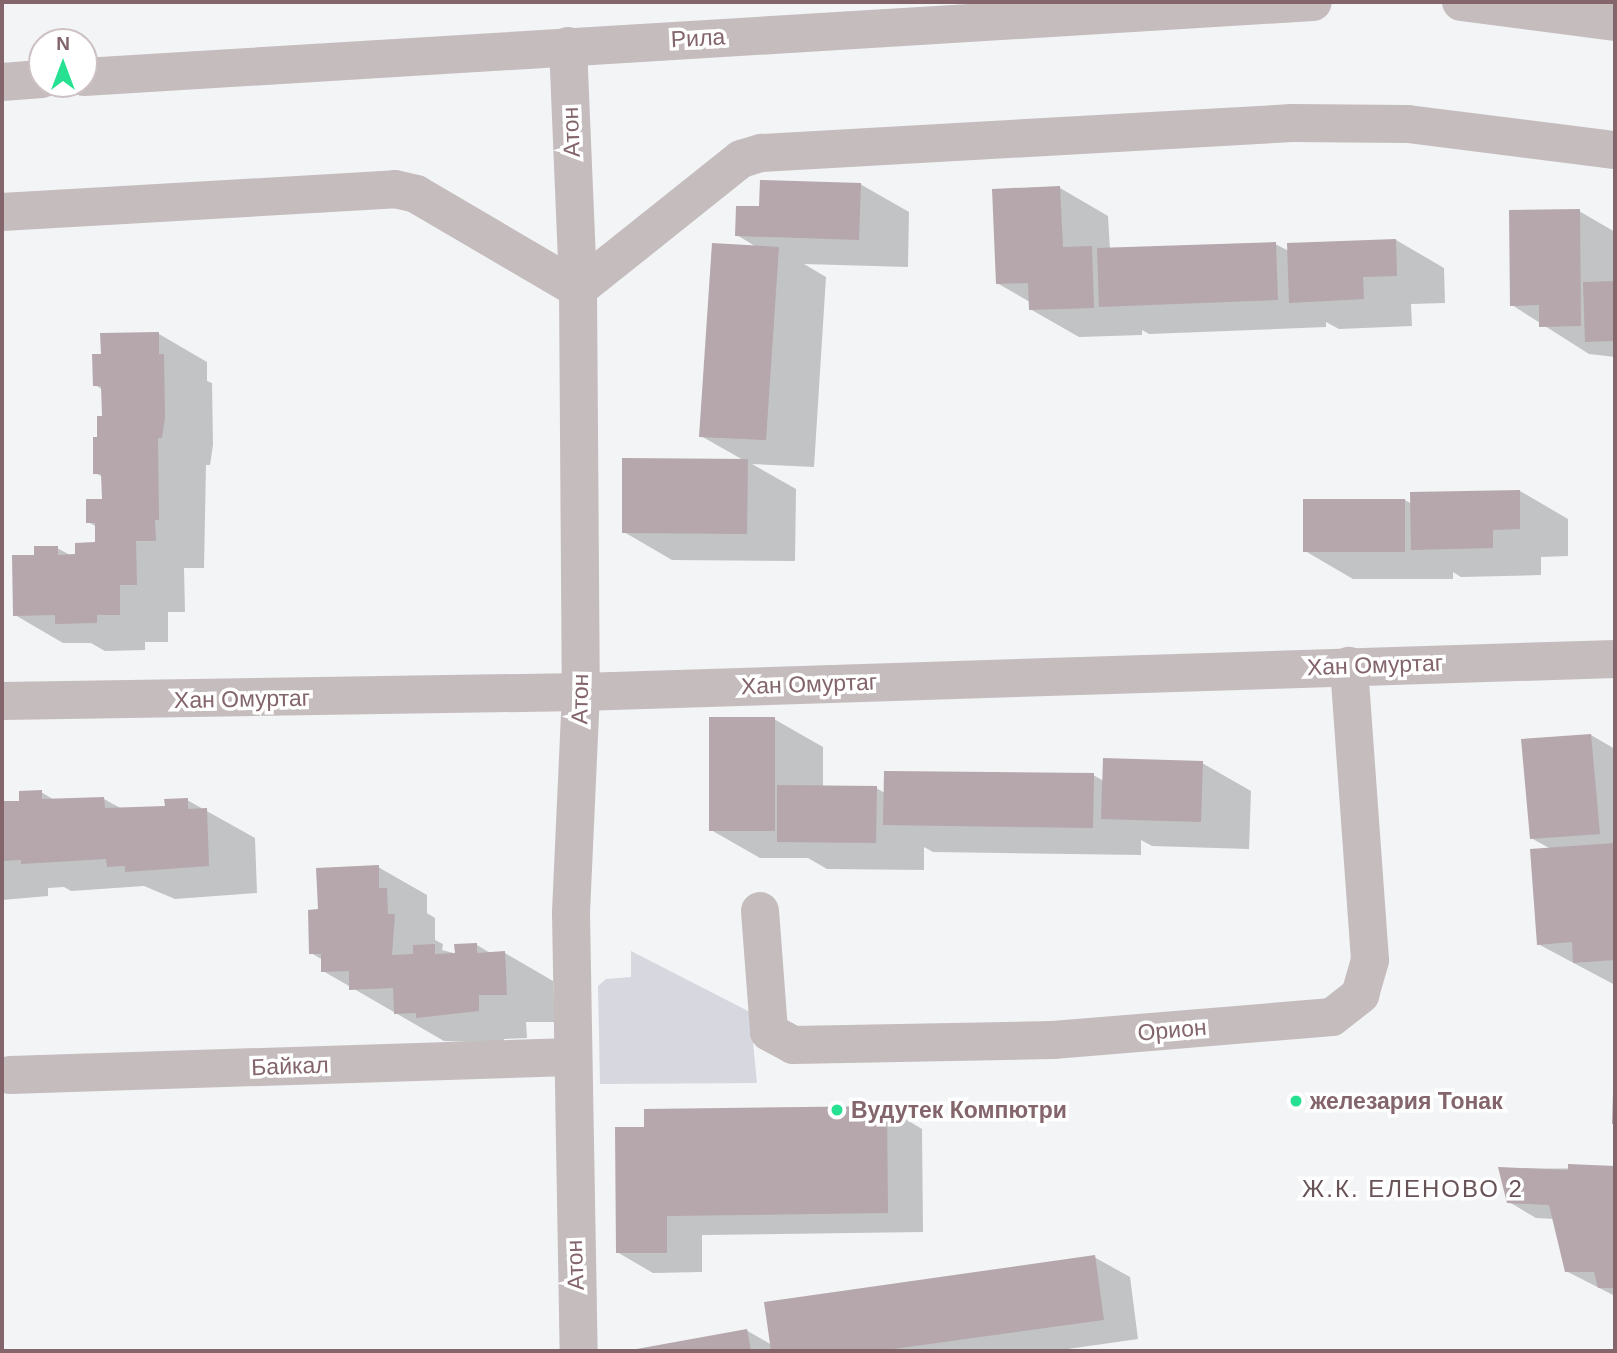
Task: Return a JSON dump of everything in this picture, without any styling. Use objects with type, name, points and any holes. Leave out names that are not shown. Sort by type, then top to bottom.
[{"type":"street","name":"Рила","points":[[98,76],[1313,2]]},
{"type":"street","points":[[1461,2],[1615,22]]},
{"type":"street","name":"Атон","points":[[568,46],[578,289],[581,692],[571,913],[571,1057],[579,1351]]},
{"type":"street","points":[[2,82],[28,80]]},
{"type":"street","points":[[2,212],[395,189],[416,194],[578,289],[741,159],[761,153],[1292,122],[1408,124],[1615,150]]},
{"type":"street","name":"Хан Омуртаг","points":[[2,701],[581,692],[1615,659]]},
{"type":"street","name":"Орион","points":[[760,911],[769,1032],[793,1045],[1053,1040],[1332,1017],[1360,995],[1370,960],[1349,666]]},
{"type":"street","name":"Байкал","points":[[10,1075],[571,1057]]},
{"type":"shaded area","points":[[631,951],[750,1012],[757,1083],[600,1084],[598,986],[606,979],[631,977]]},
{"type":"building","points":[[760,180],[861,183],[859,240],[735,236],[736,206],[759,206]]},
{"type":"building","points":[[1060,186],[1063,247],[1092,246],[1094,308],[1029,310],[1028,283],[996,284],[992,189]]},
{"type":"building","points":[[1580,209],[1581,326],[1539,327],[1539,305],[1510,306],[1509,210]]},
{"type":"building","points":[[1396,239],[1397,276],[1363,277],[1364,299],[1289,303],[1287,243]]},
{"type":"building","points":[[1276,242],[1278,300],[1099,307],[1097,248]]},
{"type":"building","points":[[712,243],[779,247],[766,440],[699,437]]},
{"type":"building","points":[[1615,281],[1615,341],[1585,342],[1583,282]]},
{"type":"building","points":[[159,332],[159,354],[164,354],[165,417],[162,438],[158,438],[159,520],[155,520],[156,541],[136,541],[137,585],[120,585],[120,615],[97,615],[97,623],[55,624],[55,615],[13,616],[12,555],[34,555],[34,546],[58,546],[58,555],[75,554],[75,543],[95,542],[95,523],[86,523],[86,499],[102,499],[101,474],[93,474],[93,437],[97,437],[97,416],[102,416],[101,386],[93,386],[92,354],[101,354],[100,333]]},
{"type":"building","points":[[622,458],[748,459],[747,534],[622,533]]},
{"type":"building","points":[[1520,490],[1520,529],[1493,530],[1493,548],[1411,550],[1410,492]]},
{"type":"building","points":[[1303,499],[1405,499],[1405,552],[1303,552]]},
{"type":"building","points":[[709,717],[775,717],[775,831],[709,831]]},
{"type":"building","points":[[1591,734],[1600,834],[1530,839],[1521,739]]},
{"type":"building","points":[[1103,758],[1203,761],[1201,822],[1101,819]]},
{"type":"building","points":[[884,771],[1094,773],[1093,828],[883,825]]},
{"type":"building","points":[[777,785],[877,786],[876,843],[777,842]]},
{"type":"building","points":[[42,790],[42,799],[104,797],[105,808],[165,806],[164,799],[188,798],[188,809],[207,808],[209,866],[125,872],[125,866],[107,867],[106,859],[21,864],[21,860],[2,861],[2,801],[19,801],[19,791]]},
{"type":"building","points":[[1615,843],[1615,960],[1573,963],[1572,942],[1537,945],[1530,849]]},
{"type":"building","points":[[379,865],[379,888],[387,888],[388,914],[395,914],[392,955],[413,954],[413,945],[435,944],[435,954],[455,953],[454,944],[477,943],[477,953],[505,951],[507,995],[479,995],[479,1011],[416,1018],[416,1013],[394,1014],[393,988],[349,990],[349,971],[321,972],[321,954],[309,954],[308,910],[318,909],[316,868]]},
{"type":"building","points":[[1615,1093],[1615,1124],[1612,1124]]},
{"type":"building","points":[[887,1106],[888,1213],[667,1216],[667,1253],[616,1253],[615,1127],[644,1127],[644,1109]]},
{"type":"building","points":[[1568,1164],[1615,1166],[1615,1288],[1598,1288],[1594,1272],[1565,1272],[1549,1205],[1507,1203],[1498,1167],[1568,1170]]},
{"type":"building","points":[[1095,1255],[1104,1320],[879,1351],[771,1351],[764,1302]]},
{"type":"building","points":[[747,1329],[751,1351],[631,1351],[631,1350]]},
{"type":"place","name":"железария Тонак","points":[[1296,1101]]},
{"type":"place","name":"Вудутек Компютри","points":[[837,1110]]},
{"type":"district","name":"Ж.К. ЕЛЕНОВО 2","points":[[1413,1189]]}]
